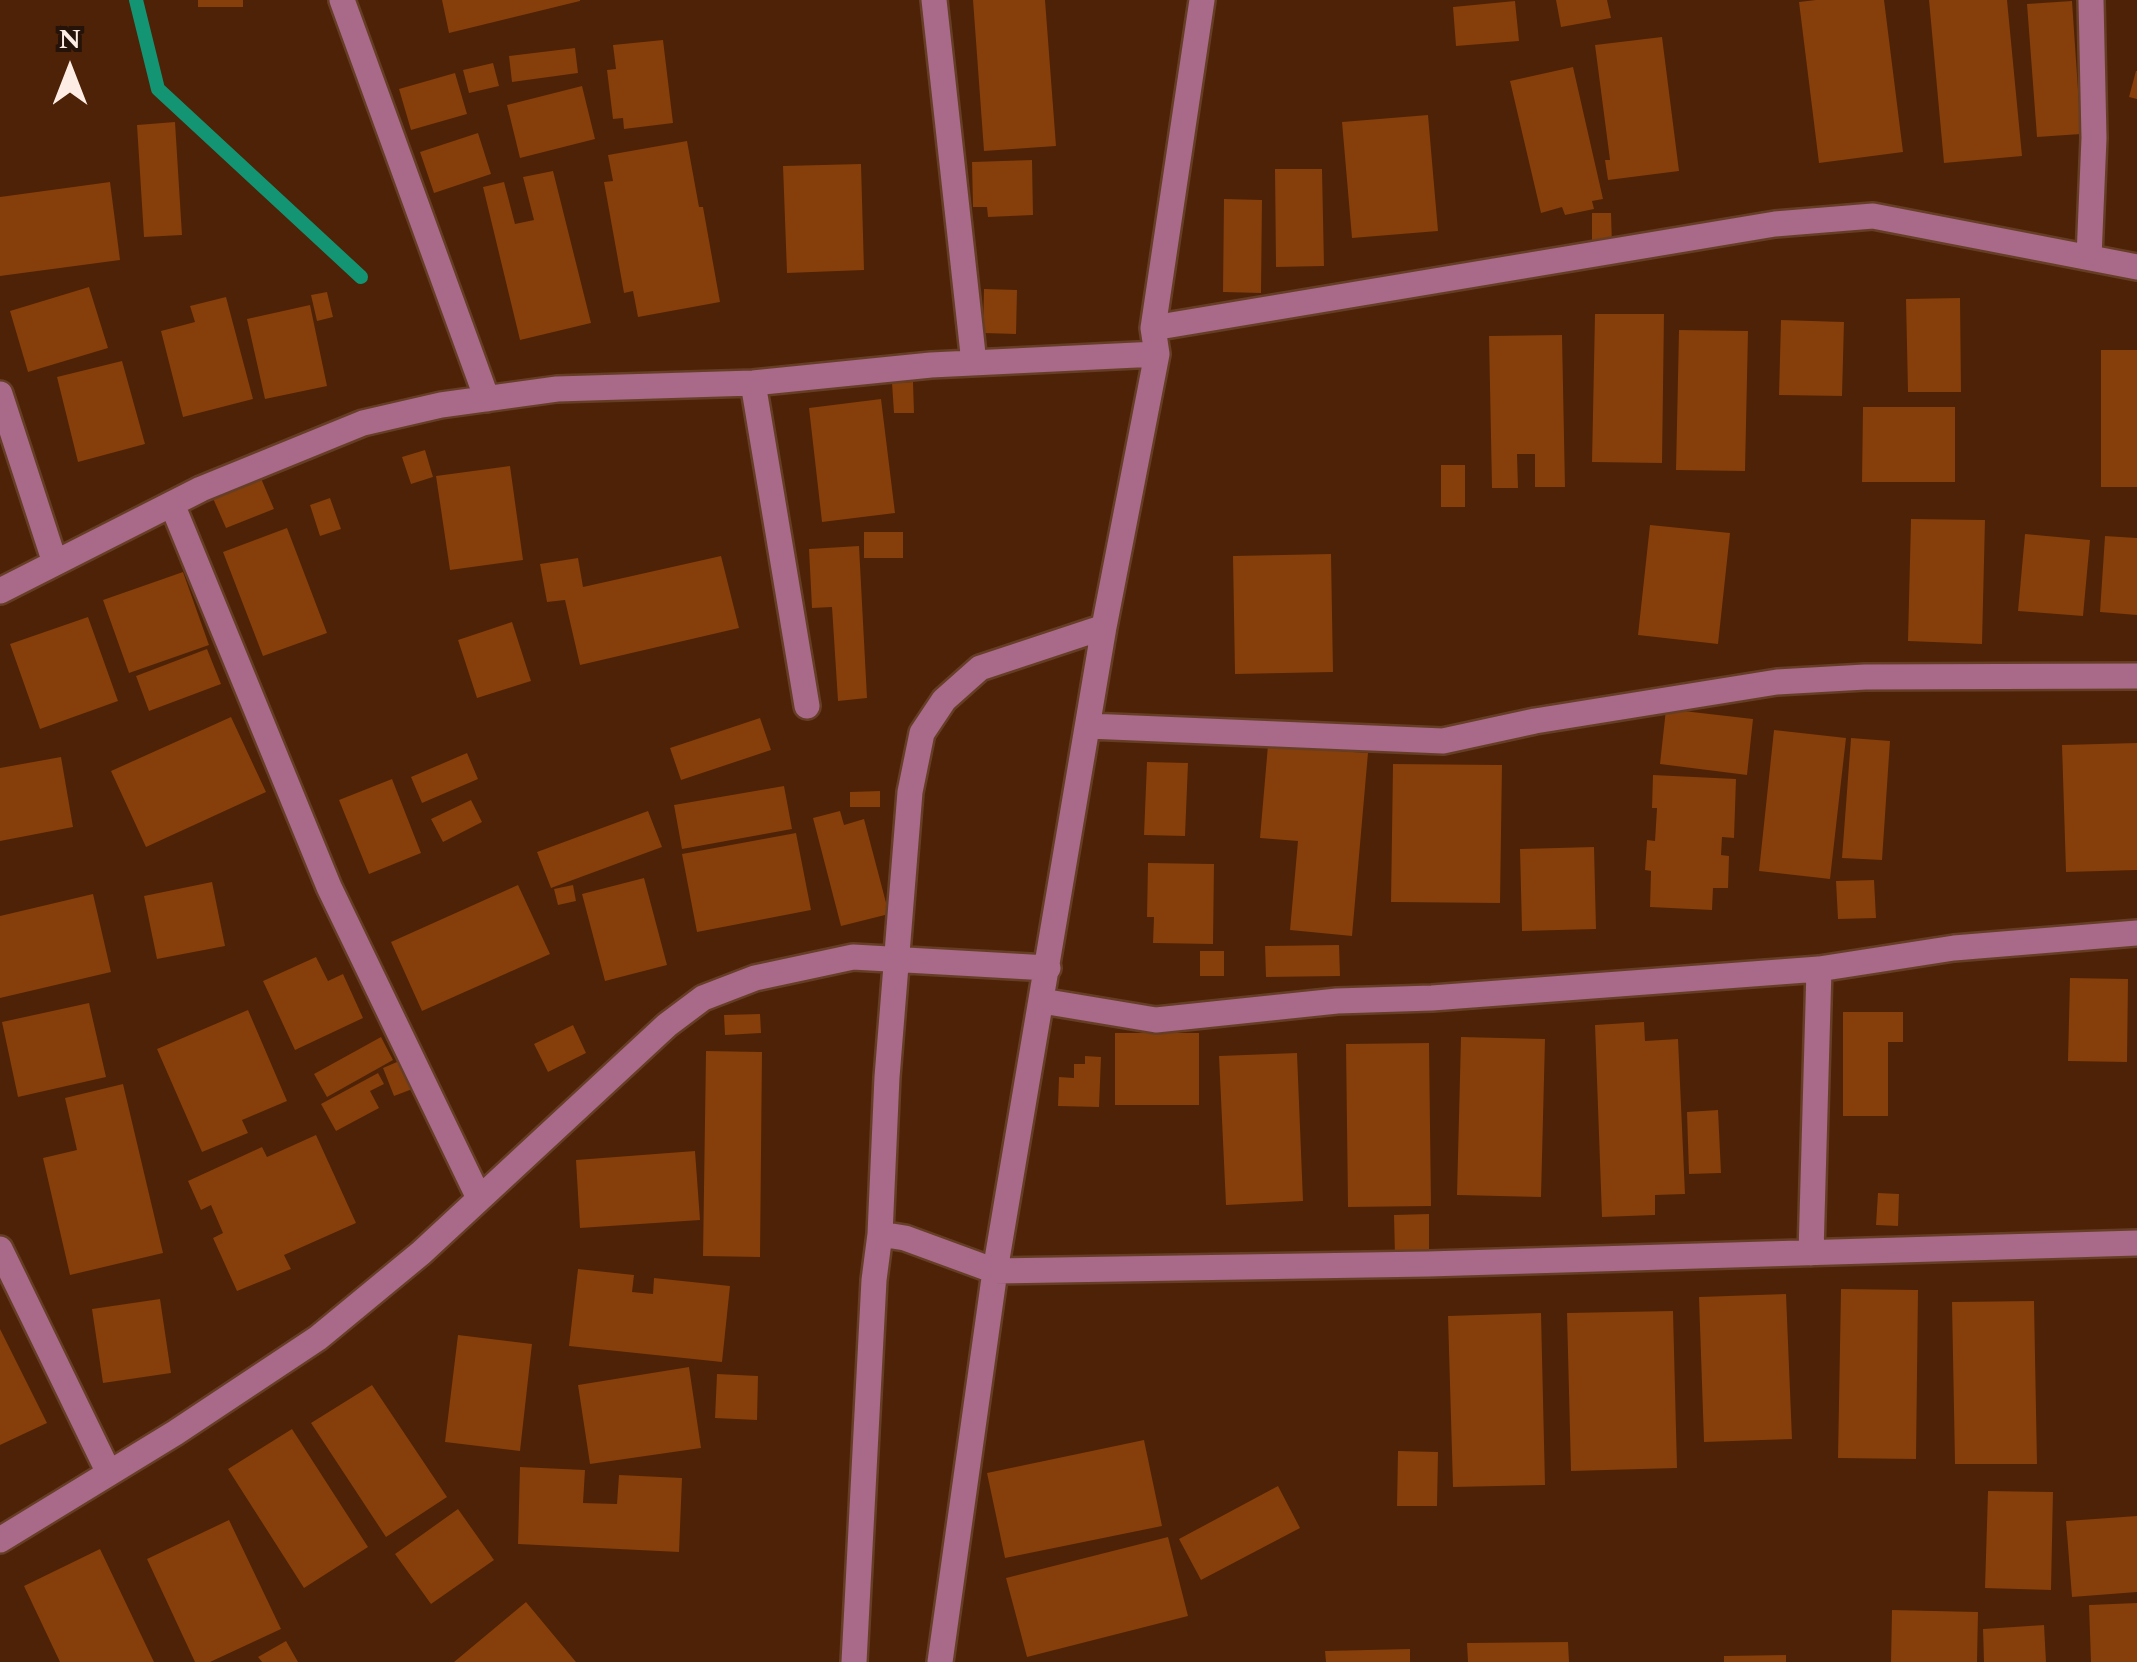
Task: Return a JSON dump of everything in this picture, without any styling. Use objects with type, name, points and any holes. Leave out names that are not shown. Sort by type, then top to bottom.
[{"type":"street","points":[[342,0],[487,399]]},
{"type":"street","points":[[934,0],[974,363]]},
{"type":"street","points":[[940,1662],[995,1271],[1155,341],[1202,0]]},
{"type":"street","points":[[2089,257],[2094,138],[2091,0]]},
{"type":"street","points":[[0,591],[201,489],[363,423],[487,399],[557,389],[753,383],[974,363],[1155,341],[1775,224],[1874,216],[2137,267]]},
{"type":"street","points":[[753,383],[807,706]]},
{"type":"street","points":[[0,394],[55,563]]},
{"type":"street","points":[[172,504],[329,887],[480,1198]]},
{"type":"street","points":[[854,1662],[887,1078],[910,792],[922,733],[944,700],[980,668],[1104,627]]},
{"type":"street","points":[[1088,726],[1443,741],[1536,721],[1777,682],[1866,677],[2137,676]]},
{"type":"street","points":[[1042,1001],[1156,1020],[1337,1001],[1432,998],[1819,969],[1954,948],[2137,932]]},
{"type":"street","points":[[0,1540],[318,1338],[421,1253],[667,1026],[704,998],[755,978],[853,956],[1048,968]]},
{"type":"street","points":[[1810,1253],[1819,969]]},
{"type":"street","points":[[880,1234],[905,1238],[995,1271],[2137,1242]]},
{"type":"street","points":[[0,1250],[109,1473]]},
{"type":"building","points":[[198,0],[243,0],[243,7],[198,7]]},
{"type":"building","points":[[442,0],[580,0],[580,1],[449,33]]},
{"type":"building","points":[[973,0],[1045,0],[1056,146],[984,151]]},
{"type":"building","points":[[1556,0],[1607,0],[1611,18],[1561,27]]},
{"type":"building","points":[[1884,0],[1903,152],[1819,163],[1799,2]]},
{"type":"building","points":[[1929,0],[2007,0],[2022,156],[1944,163]]},
{"type":"building","points":[[1515,1],[1519,41],[1456,46],[1453,7]]},
{"type":"building","points":[[2072,1],[2081,134],[2037,137],[2027,4]]},
{"type":"building","points":[[1662,37],[1679,171],[1608,180],[1605,160],[1610,160],[1595,45]]},
{"type":"building","points":[[663,40],[673,123],[624,129],[623,118],[613,119],[607,70],[616,69],[613,45]]},
{"type":"building","points":[[575,48],[578,73],[512,82],[509,56]]},
{"type":"building","points":[[493,63],[499,86],[469,93],[463,70]]},
{"type":"building","points":[[1573,67],[1603,199],[1592,201],[1594,209],[1565,215],[1562,207],[1541,213],[1510,81]]},
{"type":"building","points":[[2137,71],[2137,99],[2129,97]]},
{"type":"building","points":[[455,73],[467,114],[411,130],[399,89]]},
{"type":"building","points":[[582,86],[595,139],[520,158],[507,105]]},
{"type":"building","points":[[1428,115],[1438,231],[1352,238],[1342,122]]},
{"type":"building","points":[[175,122],[182,235],[144,237],[137,125]]},
{"type":"building","points":[[478,133],[491,174],[434,193],[420,152]]},
{"type":"building","points":[[687,141],[720,302],[638,317],[633,291],[624,293],[604,182],[613,181],[608,155]]},
{"type":"building","points":[[1032,160],[1033,215],[988,217],[987,207],[973,207],[972,162]]},
{"type":"building","points":[[861,164],[864,270],[787,273],[783,166]]},
{"type":"building","points":[[1275,169],[1322,169],[1324,266],[1276,267]]},
{"type":"building","points":[[553,171],[591,323],[520,340],[483,187],[504,182],[515,224],[534,220],[523,177]]},
{"type":"building","points":[[110,182],[120,260],[0,276],[0,197]]},
{"type":"building","points":[[1224,199],[1262,200],[1261,293],[1223,292]]},
{"type":"building","points":[[1592,213],[1611,213],[1612,245],[1592,245]]},
{"type":"building","points":[[89,287],[108,348],[28,372],[10,311]]},
{"type":"building","points":[[984,289],[1017,290],[1016,334],[983,333]]},
{"type":"building","points":[[327,292],[333,317],[317,321],[311,295]]},
{"type":"building","points":[[226,297],[253,399],[183,417],[161,331],[195,322],[190,306]]},
{"type":"building","points":[[1960,298],[1961,392],[1908,392],[1906,299]]},
{"type":"building","points":[[310,305],[327,386],[265,399],[247,319]]},
{"type":"building","points":[[1595,314],[1664,314],[1662,463],[1592,462]]},
{"type":"building","points":[[1781,320],[1844,322],[1842,396],[1779,395]]},
{"type":"building","points":[[1679,330],[1748,331],[1745,471],[1676,470]]},
{"type":"building","points":[[1562,335],[1565,487],[1535,487],[1535,454],[1517,454],[1518,488],[1492,488],[1489,336]]},
{"type":"building","points":[[2101,350],[2137,350],[2137,487],[2101,487]]},
{"type":"building","points":[[122,361],[145,444],[78,462],[57,377]]},
{"type":"building","points":[[913,382],[914,413],[894,413],[892,383]]},
{"type":"building","points":[[881,399],[895,513],[822,522],[809,408]]},
{"type":"building","points":[[1863,407],[1955,407],[1955,482],[1862,482]]},
{"type":"building","points":[[425,450],[433,477],[411,484],[402,457]]},
{"type":"building","points":[[1441,465],[1465,465],[1465,507],[1441,507]]},
{"type":"building","points":[[510,466],[523,560],[450,570],[436,476]]},
{"type":"building","points":[[260,476],[274,509],[226,528],[212,496]]},
{"type":"building","points":[[330,498],[341,529],[320,536],[310,505]]},
{"type":"building","points":[[1911,519],[1985,520],[1982,644],[1908,641]]},
{"type":"building","points":[[1650,525],[1730,533],[1718,644],[1638,635]]},
{"type":"building","points":[[287,528],[327,633],[263,656],[223,552]]},
{"type":"building","points":[[864,532],[903,532],[903,558],[864,558]]},
{"type":"building","points":[[2025,534],[2090,540],[2083,616],[2018,611]]},
{"type":"building","points":[[2105,536],[2137,538],[2137,615],[2100,612]]},
{"type":"building","points":[[859,546],[867,698],[838,701],[832,607],[812,608],[809,549]]},
{"type":"building","points":[[1331,554],[1333,672],[1235,674],[1233,556]]},
{"type":"building","points":[[721,556],[739,628],[580,665],[565,600],[547,602],[540,564],[578,558],[583,587]]},
{"type":"building","points":[[183,572],[209,645],[129,673],[103,600]]},
{"type":"building","points":[[88,617],[118,701],[40,729],[10,644]]},
{"type":"building","points":[[512,622],[531,681],[477,698],[458,640]]},
{"type":"building","points":[[207,649],[221,684],[149,711],[136,676]]},
{"type":"building","points":[[1666,709],[1753,719],[1747,775],[1660,764]]},
{"type":"building","points":[[231,717],[266,792],[146,847],[111,771]]},
{"type":"building","points":[[760,718],[771,750],[681,780],[670,748]]},
{"type":"building","points":[[1774,730],[1846,738],[1830,879],[1759,871]]},
{"type":"building","points":[[1851,738],[1890,741],[1882,860],[1842,858]]},
{"type":"building","points":[[1301,741],[1339,744],[1339,751],[1368,753],[1352,936],[1290,930],[1298,841],[1260,838],[1268,745],[1300,748]]},
{"type":"building","points":[[2137,743],[2137,870],[2066,872],[2062,745]]},
{"type":"building","points":[[467,753],[478,779],[422,803],[411,777]]},
{"type":"building","points":[[61,757],[73,827],[0,841],[0,768]]},
{"type":"building","points":[[1147,762],[1188,763],[1185,836],[1144,835]]},
{"type":"building","points":[[1393,764],[1502,765],[1500,903],[1391,902]]},
{"type":"building","points":[[1653,775],[1736,779],[1734,838],[1722,837],[1721,855],[1729,856],[1728,888],[1713,888],[1712,910],[1650,907],[1651,871],[1645,870],[1647,840],[1655,841]]},
{"type":"building","points":[[392,779],[421,853],[369,874],[339,800]]},
{"type":"building","points":[[784,786],[792,829],[682,849],[674,805]]},
{"type":"building","points":[[880,791],[880,807],[850,807],[850,792]]},
{"type":"building","points":[[471,800],[482,822],[443,842],[431,819]]},
{"type":"building","points":[[648,811],[662,847],[551,888],[537,852]]},
{"type":"building","points":[[840,811],[844,825],[864,819],[889,914],[841,926],[813,818]]},
{"type":"building","points":[[796,833],[811,910],[697,932],[682,854]]},
{"type":"building","points":[[1594,847],[1596,929],[1522,931],[1520,849]]},
{"type":"building","points":[[1148,863],[1214,864],[1213,944],[1153,943],[1154,917],[1147,917]]},
{"type":"building","points":[[644,878],[667,965],[605,981],[582,894]]},
{"type":"building","points":[[1874,880],[1876,918],[1838,919],[1836,881]]},
{"type":"building","points":[[212,882],[225,946],[157,959],[144,896]]},
{"type":"building","points":[[518,885],[550,954],[422,1011],[391,942]]},
{"type":"building","points":[[573,885],[576,901],[558,905],[554,889]]},
{"type":"building","points":[[93,894],[111,972],[0,998],[0,916]]},
{"type":"building","points":[[1339,945],[1340,976],[1266,977],[1265,946]]},
{"type":"building","points":[[1200,951],[1224,951],[1224,976],[1200,976]]},
{"type":"building","points":[[316,957],[328,981],[343,974],[363,1018],[295,1050],[263,981]]},
{"type":"building","points":[[2070,978],[2128,979],[2127,1062],[2068,1061]]},
{"type":"building","points":[[89,1003],[106,1077],[18,1097],[2,1022]]},
{"type":"building","points":[[248,1010],[287,1101],[242,1120],[248,1133],[202,1152],[157,1049]]},
{"type":"building","points":[[1843,1012],[1903,1012],[1903,1042],[1888,1042],[1888,1116],[1843,1116]]},
{"type":"building","points":[[760,1014],[761,1033],[725,1035],[724,1015]]},
{"type":"building","points":[[1644,1022],[1645,1041],[1678,1039],[1685,1194],[1655,1195],[1655,1215],[1602,1217],[1595,1025]]},
{"type":"building","points":[[573,1025],[586,1053],[548,1072],[534,1044]]},
{"type":"building","points":[[1115,1033],[1199,1033],[1199,1105],[1115,1105]]},
{"type":"building","points":[[381,1037],[393,1060],[327,1097],[314,1074]]},
{"type":"building","points":[[1461,1037],[1545,1039],[1541,1197],[1457,1195]]},
{"type":"building","points":[[1429,1043],[1431,1206],[1348,1207],[1346,1044]]},
{"type":"building","points":[[706,1051],[762,1052],[760,1257],[703,1256]]},
{"type":"building","points":[[1297,1053],[1303,1201],[1226,1205],[1219,1056]]},
{"type":"building","points":[[1085,1056],[1101,1057],[1099,1107],[1058,1106],[1059,1077],[1074,1078],[1074,1064],[1085,1064]]},
{"type":"building","points":[[404,1059],[415,1088],[394,1096],[383,1068]]},
{"type":"building","points":[[378,1073],[384,1084],[370,1091],[379,1108],[336,1131],[321,1104]]},
{"type":"building","points":[[123,1084],[163,1253],[70,1275],[43,1158],[77,1150],[65,1098]]},
{"type":"building","points":[[1718,1110],[1721,1173],[1689,1174],[1687,1112]]},
{"type":"building","points":[[316,1135],[356,1223],[284,1255],[291,1269],[237,1291],[213,1238],[223,1233],[211,1205],[201,1210],[188,1181],[262,1147],[267,1157]]},
{"type":"building","points":[[695,1151],[700,1220],[580,1228],[576,1160]]},
{"type":"building","points":[[1878,1193],[1899,1194],[1898,1226],[1876,1225]]},
{"type":"building","points":[[1429,1214],[1429,1256],[1395,1257],[1394,1215]]},
{"type":"building","points":[[578,1269],[634,1275],[632,1292],[653,1294],[654,1278],[730,1286],[722,1362],[569,1346]]},
{"type":"building","points":[[1841,1289],[1918,1290],[1916,1459],[1838,1458]]},
{"type":"building","points":[[1786,1294],[1792,1439],[1704,1442],[1699,1297]]},
{"type":"building","points":[[160,1299],[171,1373],[103,1383],[92,1309]]},
{"type":"building","points":[[2034,1301],[2037,1464],[1955,1464],[1952,1302]]},
{"type":"building","points":[[1673,1311],[1677,1468],[1571,1471],[1567,1313]]},
{"type":"building","points":[[1541,1313],[1545,1485],[1453,1487],[1448,1316]]},
{"type":"building","points":[[0,1329],[47,1423],[0,1445]]},
{"type":"building","points":[[458,1335],[532,1344],[520,1451],[445,1442]]},
{"type":"building","points":[[689,1367],[701,1448],[590,1464],[578,1385]]},
{"type":"building","points":[[717,1374],[758,1376],[757,1420],[715,1418]]},
{"type":"building","points":[[372,1385],[447,1497],[386,1537],[311,1423]]},
{"type":"building","points":[[292,1429],[368,1547],[304,1588],[228,1469]]},
{"type":"building","points":[[1144,1440],[1162,1526],[1005,1558],[987,1473]]},
{"type":"building","points":[[1398,1451],[1438,1452],[1437,1506],[1397,1506]]},
{"type":"building","points":[[520,1467],[585,1470],[583,1503],[617,1504],[619,1475],[682,1478],[679,1552],[518,1544]]},
{"type":"building","points":[[1278,1486],[1300,1528],[1201,1580],[1179,1539]]},
{"type":"building","points":[[1988,1491],[2053,1492],[2051,1590],[1985,1588]]},
{"type":"building","points":[[458,1509],[494,1560],[431,1604],[395,1554]]},
{"type":"building","points":[[2137,1516],[2137,1592],[2072,1597],[2066,1521]]},
{"type":"building","points":[[229,1520],[281,1629],[210,1662],[195,1662],[147,1559]]},
{"type":"building","points":[[1168,1537],[1188,1616],[1027,1657],[1006,1578]]},
{"type":"building","points":[[100,1549],[154,1662],[60,1662],[24,1586]]},
{"type":"building","points":[[526,1602],[576,1662],[454,1662]]},
{"type":"building","points":[[2137,1603],[2137,1662],[2091,1662],[2089,1605]]},
{"type":"building","points":[[1892,1610],[1978,1612],[1977,1662],[1891,1662]]},
{"type":"building","points":[[2044,1625],[2046,1662],[1984,1662],[1983,1629]]},
{"type":"building","points":[[286,1641],[298,1662],[262,1662],[258,1657]]},
{"type":"building","points":[[1568,1642],[1569,1662],[1468,1662],[1467,1643]]},
{"type":"building","points":[[1410,1649],[1410,1662],[1326,1662],[1325,1651]]},
{"type":"building","points":[[1786,1655],[1786,1662],[1724,1662],[1724,1656]]},
{"type":"waterway","points":[[136,0],[158,89],[361,277]]}]
